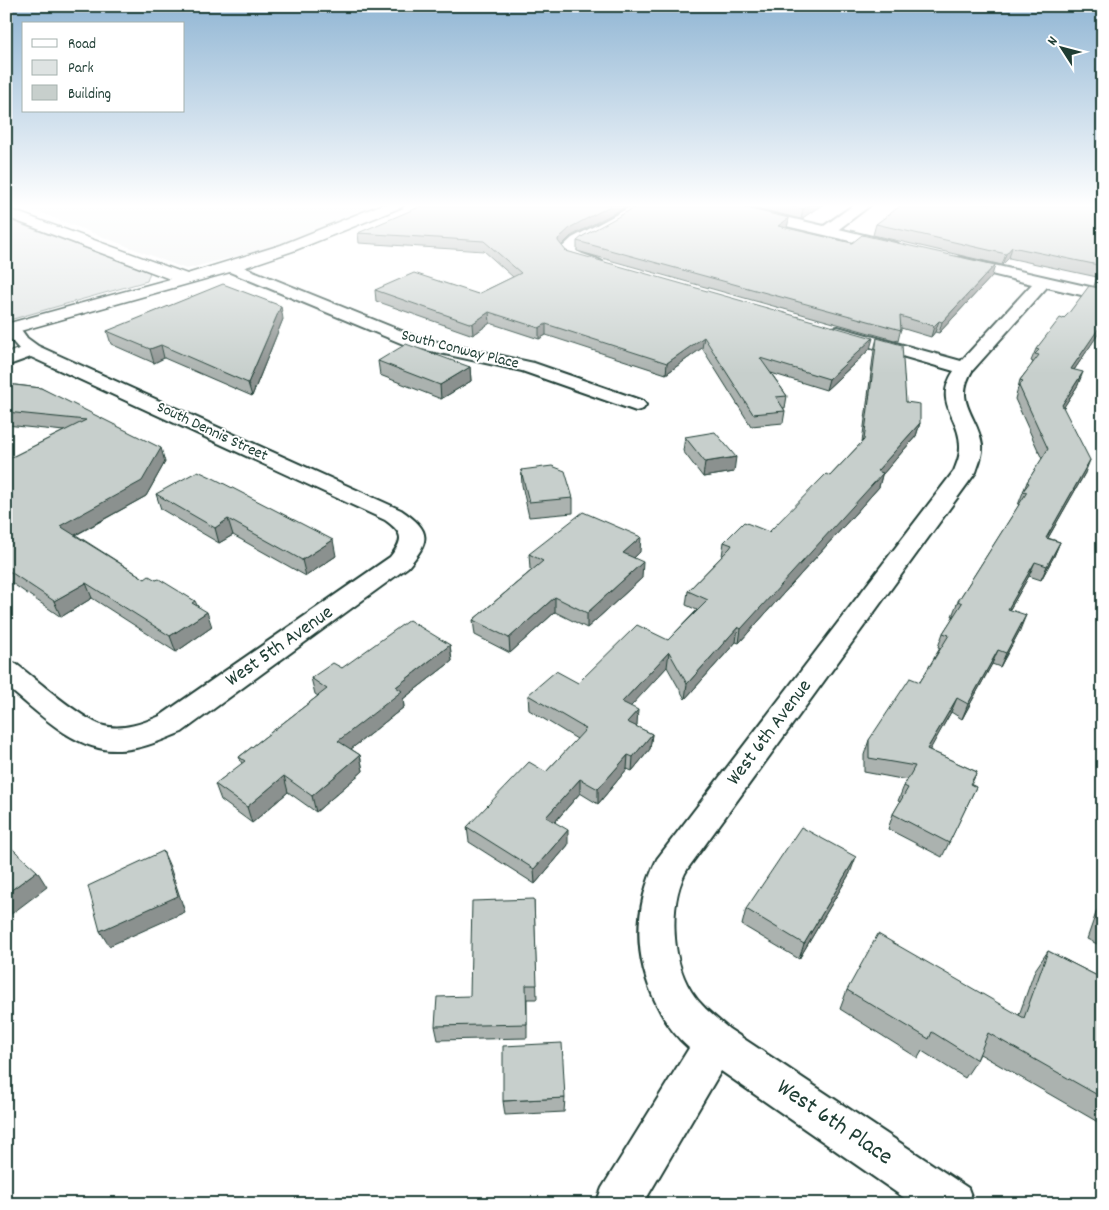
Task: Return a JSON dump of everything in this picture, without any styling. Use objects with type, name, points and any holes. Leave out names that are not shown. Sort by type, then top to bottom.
[{"type":"street","points":[[136,260],[188,280]]},
{"type":"street","points":[[9,329],[188,280],[250,260]]},
{"type":"street","points":[[582,260],[617,271]]},
{"type":"street","points":[[951,260],[1103,295]]},
{"type":"street","name":"South Conway Place","points":[[231,267],[414,342],[527,366],[636,405]]},
{"type":"street","name":"West 6th Avenue","points":[[715,1042],[690,1022],[669,992],[659,961],[655,928],[660,898],[668,871],[686,844],[965,472],[971,460],[971,448],[969,434],[955,402],[954,390],[965,368],[1043,281]]},
{"type":"street","points":[[824,328],[965,368]]},
{"type":"street","name":"South Dennis Street","points":[[9,329],[21,342],[32,350],[393,515],[406,524],[413,537]]},
{"type":"street","points":[[6,360],[32,350]]},
{"type":"street","name":"West 5th Avenue","points":[[6,671],[80,726],[100,737],[131,738],[171,724],[400,562],[410,548],[413,537]]},
{"type":"street","points":[[618,1204],[715,1042]]},
{"type":"street","name":"West 6th Place","points":[[715,1042],[952,1204]]},
{"type":"shaded area","points":[[164,260],[220,260],[186,269]]},
{"type":"green space","points":[[6,260],[119,260],[150,272],[147,281],[6,321]]},
{"type":"building","points":[[507,260],[599,260],[873,338],[829,379],[760,358],[787,396],[776,397],[785,411],[753,414],[704,337],[667,363],[546,324],[539,328],[489,312],[472,324],[375,290],[414,273],[478,294],[521,273]]},
{"type":"building","points":[[648,260],[975,260],[995,265],[942,322],[939,321],[934,326],[900,316],[901,330]]},
{"type":"building","points":[[1076,260],[1103,260],[1103,266]]},
{"type":"building","points":[[1103,269],[1103,276],[1098,275]]},
{"type":"building","points":[[223,284],[281,306],[248,383],[161,345],[150,349],[107,331]]},
{"type":"building","points":[[1089,286],[1103,289],[1103,322],[1071,369],[1083,372],[1062,405],[1090,460],[1046,538],[1060,542],[1047,566],[1035,562],[1008,609],[1026,615],[1006,653],[998,650],[968,704],[957,698],[927,749],[977,772],[970,784],[976,787],[949,843],[893,814],[908,788],[904,786],[915,766],[869,758],[869,740],[910,678],[920,682],[949,635],[943,633],[962,603],[958,601],[1027,492],[1023,491],[1029,483],[1027,482],[1048,449],[1019,386],[1023,381],[1020,380],[1039,355],[1035,354],[1039,350],[1036,349],[1060,318],[1063,319],[1068,314]]},
{"type":"building","points":[[877,338],[902,345],[906,402],[920,404],[920,423],[877,471],[883,473],[741,629],[738,627],[687,684],[669,652],[622,702],[638,710],[627,722],[652,734],[633,757],[628,755],[598,789],[580,779],[546,817],[568,830],[534,869],[467,827],[529,762],[546,772],[586,729],[528,695],[556,671],[578,683],[637,625],[668,640],[708,600],[688,591],[732,545],[724,542],[744,522],[769,532],[826,474],[830,476],[864,440]]},
{"type":"building","points":[[406,344],[470,367],[440,385],[378,361]]},
{"type":"building","points":[[6,384],[41,388],[161,448],[142,481],[60,526],[145,579],[149,576],[156,580],[159,579],[195,601],[192,603],[207,612],[170,636],[86,583],[54,601],[6,569],[6,460],[86,420],[6,412]]},
{"type":"building","points":[[715,432],[736,457],[705,462],[685,437]]},
{"type":"building","points":[[552,466],[565,471],[573,498],[529,502],[521,470]]},
{"type":"building","points":[[198,471],[333,540],[302,560],[228,519],[215,528],[156,494]]},
{"type":"building","points":[[583,512],[641,537],[623,553],[643,562],[587,613],[555,597],[509,638],[473,620],[543,561],[529,554]]},
{"type":"building","points":[[409,620],[450,645],[396,687],[402,691],[338,741],[360,755],[312,796],[284,776],[247,807],[215,784],[245,761],[239,757],[327,689],[311,678],[333,663],[342,668]]},
{"type":"building","points":[[801,827],[856,857],[804,944],[746,909]]},
{"type":"building","points":[[6,843],[37,871],[6,894]]},
{"type":"building","points":[[163,851],[178,896],[100,931],[88,886]]},
{"type":"building","points":[[534,899],[537,985],[526,985],[527,1024],[435,1026],[437,997],[470,996],[472,901]]},
{"type":"building","points":[[1103,907],[1103,926],[1097,923]]},
{"type":"building","points":[[878,934],[1024,1018],[1048,951],[1103,979],[1103,1098],[988,1033],[977,1060],[932,1032],[929,1039],[847,990]]},
{"type":"building","points":[[562,1043],[565,1098],[503,1101],[503,1046]]}]
